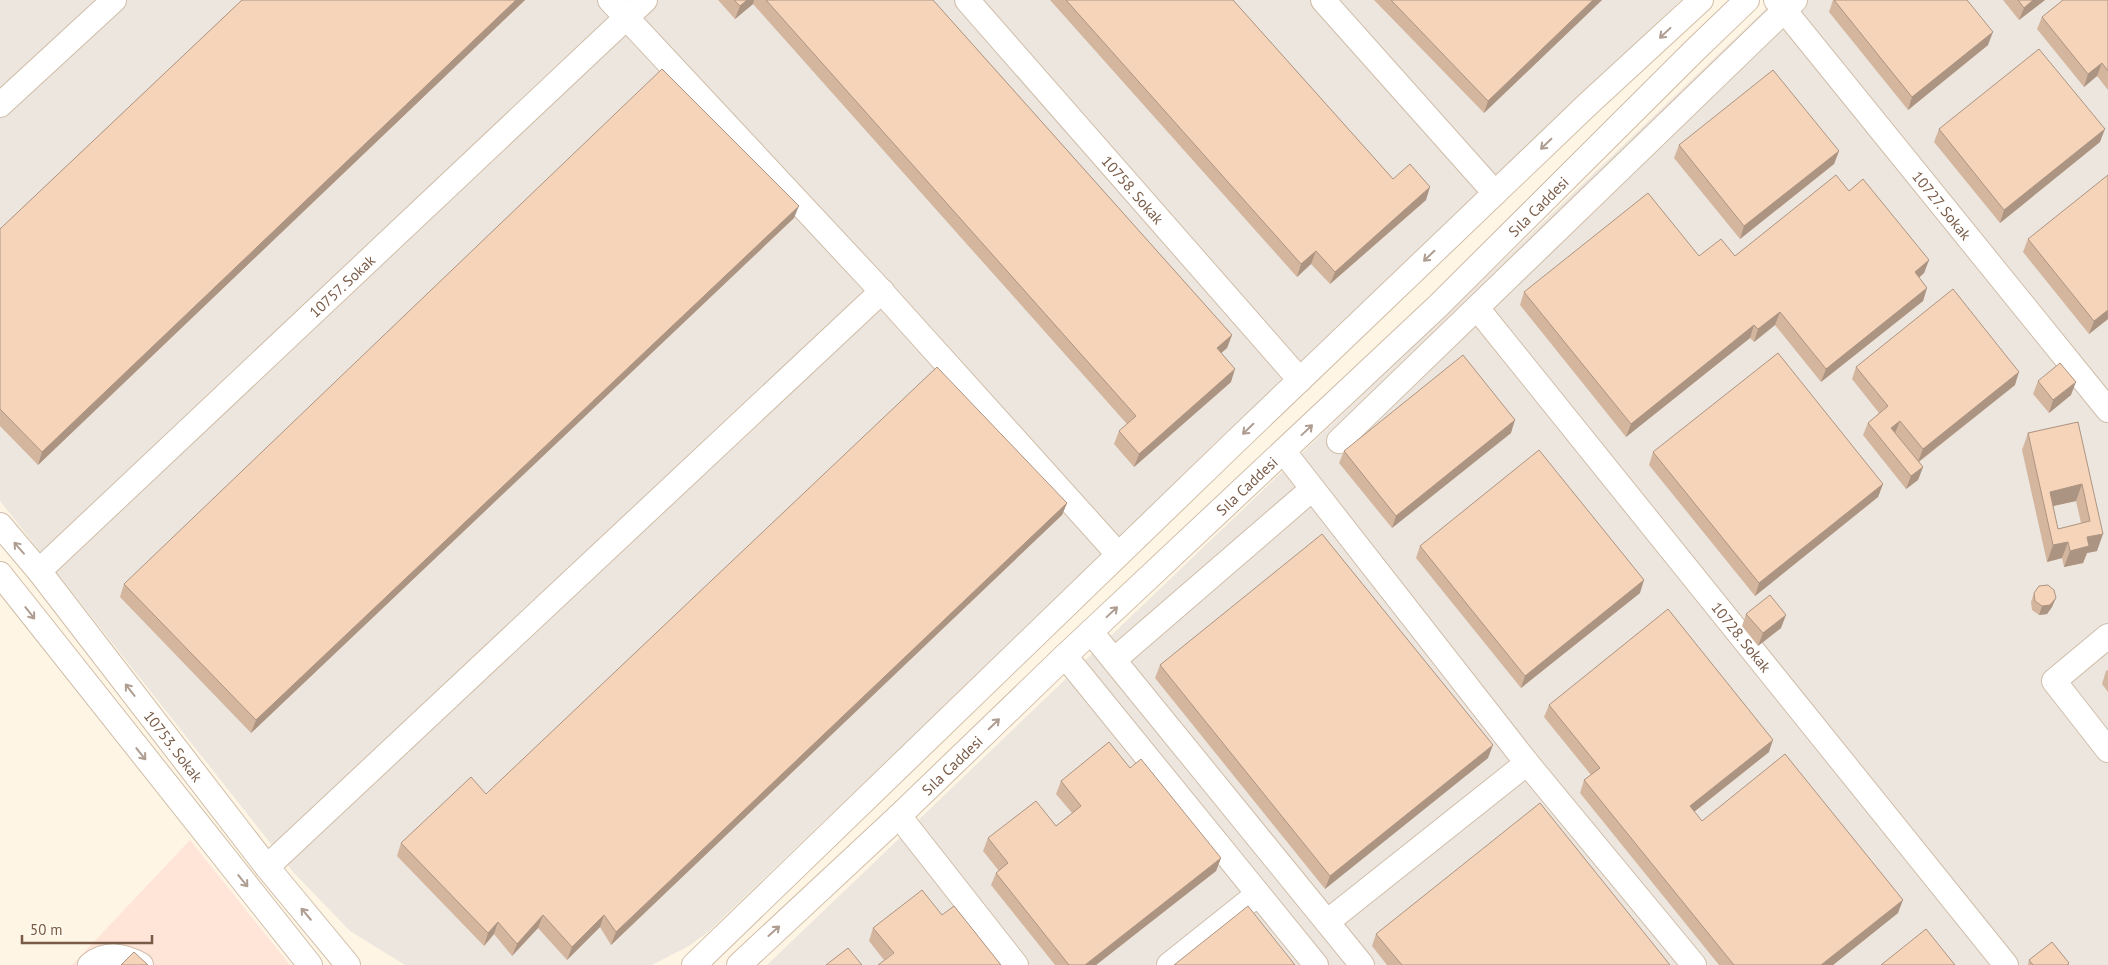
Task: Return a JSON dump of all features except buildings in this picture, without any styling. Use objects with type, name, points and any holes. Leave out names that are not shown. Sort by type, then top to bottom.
[{"type":"street","points":[[0,105],[114,0]]},
{"type":"street","points":[[610,0],[882,291],[1118,554]]},
{"type":"street","name":"10757. Sokak","points":[[39,571],[645,0]]},
{"type":"street","name":"10758. Sokak","points":[[967,0],[1300,380]]},
{"type":"street","points":[[1323,0],[1495,193]]},
{"type":"street","points":[[693,963],[1495,193],[1701,0]]},
{"type":"street","name":"Sıla Caddesi","points":[[739,965],[1439,305],[1747,0]]},
{"type":"street","points":[[1339,441],[1477,308],[1785,4]]},
{"type":"street","name":"10727. Sokak","points":[[1785,4],[2108,410]]},
{"type":"street","points":[[267,867],[882,291]]},
{"type":"street","name":"10728. Sokak","points":[[1477,308],[2006,965]]},
{"type":"street","points":[[1284,452],[1527,763],[1694,965]]},
{"type":"street","points":[[1114,660],[1312,489]]},
{"type":"street","name":"10753. Sokak","points":[[0,526],[39,571],[267,867],[348,965]]},
{"type":"street","name":"10753. Sokak","points":[[0,574],[310,965]]},
{"type":"street","points":[[1091,632],[1362,965]]},
{"type":"street","points":[[2108,636],[2054,681],[2108,750]]},
{"type":"street","points":[[1065,656],[1316,965]]},
{"type":"street","points":[[1327,922],[1527,763]]},
{"type":"street","points":[[899,816],[1016,965]]},
{"type":"street","points":[[1169,965],[1258,894]]},
{"type":"street","points":[[332,944],[363,965]]},
{"type":"street","points":[[90,965],[100,958],[110,956],[129,959],[141,965]]},
{"type":"shaded area","points":[[0,0],[1681,0],[708,932],[689,946],[652,965],[405,965],[350,931],[294,873],[0,501]]},
{"type":"shaded area","points":[[1775,0],[2108,0],[2108,965],[767,965]]},
{"type":"shaded area","points":[[190,840],[290,965],[72,965]]}]
